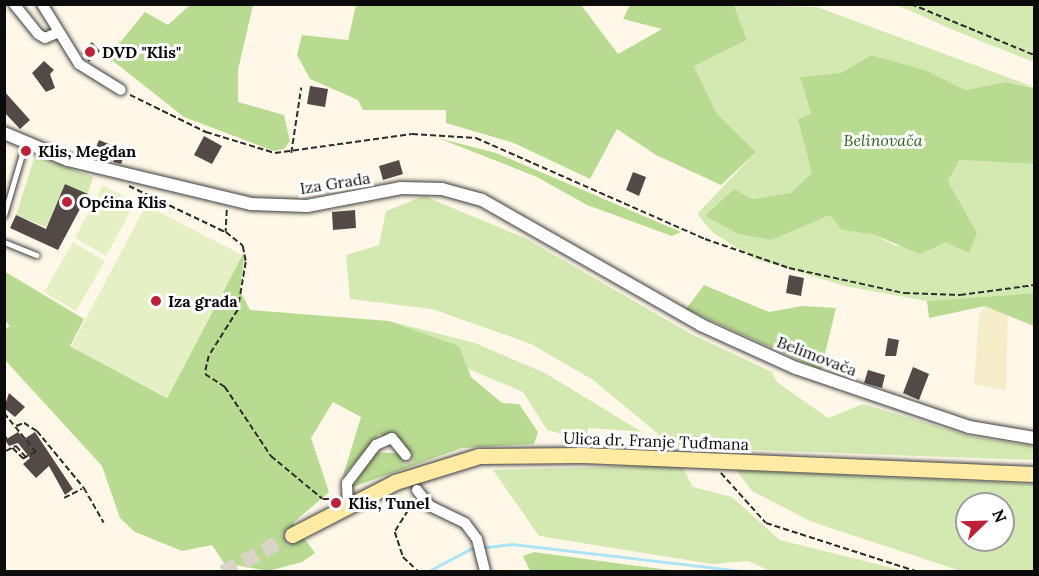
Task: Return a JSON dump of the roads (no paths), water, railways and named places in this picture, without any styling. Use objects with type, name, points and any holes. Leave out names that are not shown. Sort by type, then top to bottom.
[{"type":"main road","name":"Ulica dr. Franje Tuđmana","points":[[292,535],[347,501],[421,471],[479,456],[707,460],[1035,474]]},
{"type":"street","points":[[14,4],[38,34],[45,38],[59,32]]},
{"type":"street","points":[[42,4],[51,10],[59,32],[79,64],[121,90]]},
{"type":"street","name":"Iza Grada","points":[[4,133],[25,144],[169,188],[228,200],[307,206],[401,188],[442,189],[482,200],[602,268]]},
{"type":"street","name":"Belimovača","points":[[602,268],[701,325],[796,368],[969,428],[1035,438]]},
{"type":"street","points":[[347,501],[347,483],[375,445],[392,438],[406,455]]},
{"type":"street","points":[[419,495],[465,523],[477,539],[485,572]]},
{"type":"lane","points":[[4,215],[25,144]]},
{"type":"lane","points":[[4,242],[36,255]]},
{"type":"waterway","points":[[427,572],[470,549],[512,544],[749,572]]},
{"type":"tunnel","points":[[406,455],[417,490]]},
{"type":"tunnel","points":[[223,572],[292,535]]},
{"type":"place","name":"DVD \"Klis\"","points":[[90,52]]},
{"type":"place","name":"Klis, Megdan","points":[[26,151]]},
{"type":"place","name":"Općina Klis","points":[[67,202]]},
{"type":"place","name":"Iza grada","points":[[156,301]]},
{"type":"place","name":"Klis, Tunel","points":[[336,503]]},
{"type":"park label","name":"Belinovača","points":[[883,140]]}]
